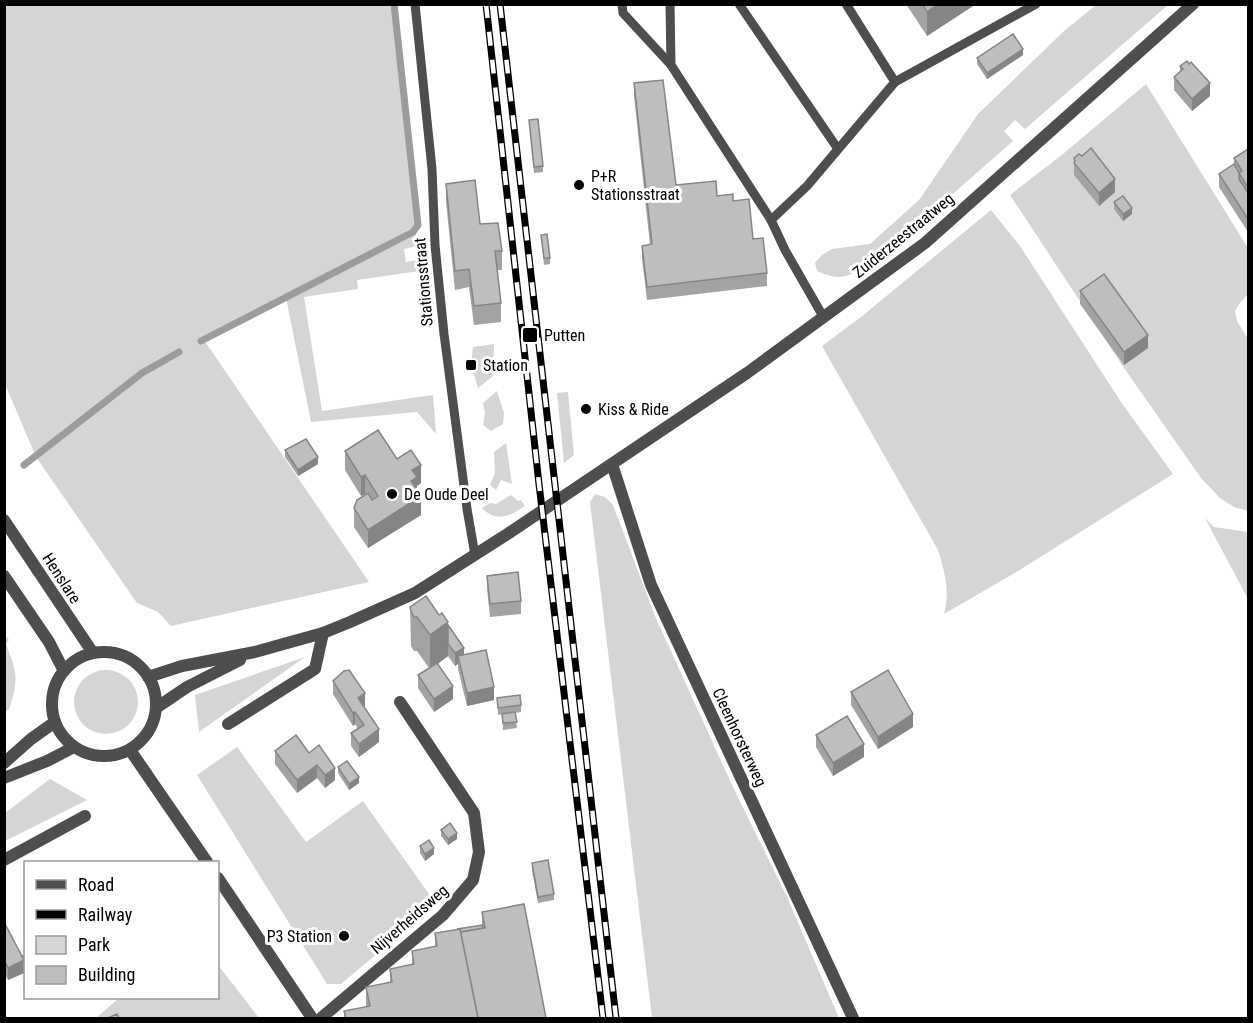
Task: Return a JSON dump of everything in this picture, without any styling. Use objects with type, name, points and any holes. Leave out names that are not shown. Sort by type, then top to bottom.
[{"type":"street","name":"Zuiderzeestraatweg","points":[[612,464],[747,373],[925,243],[1193,4]]},
{"type":"street","points":[[148,676],[182,666],[255,652],[322,633],[415,594],[612,464]]},
{"type":"street","name":"Cleenhorsterweg","points":[[612,464],[651,585],[853,1018]]},
{"type":"street","name":"Henslare","points":[[4,520],[93,653]]},
{"type":"street","points":[[4,576],[49,642],[64,671]]},
{"type":"street","points":[[228,724],[315,669],[322,633]]},
{"type":"street","points":[[109,652],[124,656],[138,664],[148,676],[155,692],[156,708],[148,732],[130,750],[111,756],[92,755],[74,747],[62,736],[55,722],[52,704],[55,686],[64,671],[77,660],[93,653],[109,652]]},
{"type":"street","points":[[156,708],[187,687],[255,652]]},
{"type":"street","name":"Nijverheidsweg","points":[[321,1018],[443,915],[473,880],[479,852],[474,813],[400,702]]},
{"type":"street","points":[[4,763],[55,722]]},
{"type":"street","points":[[4,778],[47,761],[74,747]]},
{"type":"street","points":[[130,750],[206,861]]},
{"type":"street","points":[[4,860],[85,816]]},
{"type":"street","points":[[219,879],[312,1018]]},
{"type":"lane","name":"Stationsstraat","points":[[415,4],[432,169],[435,245],[444,334],[475,555]]},
{"type":"lane","points":[[622,4],[623,13],[671,65],[771,220],[785,250],[824,318]]},
{"type":"lane","points":[[670,4],[671,65]]},
{"type":"lane","points":[[739,4],[838,149]]},
{"type":"lane","points":[[846,4],[895,82]]},
{"type":"lane","points":[[771,220],[807,186],[895,82],[1036,4]]},
{"type":"green space","points":[[4,5],[391,5],[415,227],[204,340],[369,582],[171,626],[158,612],[137,603],[36,457],[5,384]]},
{"type":"green space","points":[[1096,5],[1168,5],[1025,129],[1015,120],[1004,131],[1013,141],[947,199],[858,270],[838,277],[817,271],[815,263],[822,255],[832,249],[870,244],[919,200],[978,114],[1064,31]]},
{"type":"green space","points":[[1146,84],[1248,248],[1248,294],[1235,311],[1237,321],[1248,339],[1248,511],[1234,507],[1220,498],[1201,478],[1122,365],[1010,195]]},
{"type":"green space","points":[[991,210],[1020,246],[1123,405],[1173,474],[1013,574],[944,614],[947,597],[946,582],[938,550],[822,346],[861,317]]},
{"type":"green space","points":[[415,229],[417,246],[404,249],[406,262],[418,260],[419,271],[357,280],[358,289],[304,297],[322,411],[433,395],[436,434],[417,412],[311,422],[286,298]]},
{"type":"green space","points":[[494,344],[493,376],[478,388],[471,364],[473,347]]},
{"type":"green space","points":[[497,391],[504,413],[503,424],[491,431],[483,425],[485,413],[483,403]]},
{"type":"green space","points":[[568,392],[574,455],[564,463],[557,393]]},
{"type":"green space","points":[[506,443],[512,484],[501,480],[496,490],[490,485],[495,473],[494,452]]},
{"type":"green space","points":[[595,494],[605,497],[613,505],[655,616],[733,787],[788,899],[839,1018],[652,1018],[590,502]]},
{"type":"green space","points":[[511,495],[518,501],[521,500],[525,506],[514,513],[498,517],[487,513],[482,508],[490,503],[496,504]]},
{"type":"green space","points":[[1205,518],[1214,527],[1248,532],[1248,599]]},
{"type":"green space","points":[[4,634],[9,640],[6,644],[13,662],[15,676],[12,699],[9,709],[5,712]]},
{"type":"green space","points":[[305,657],[199,732],[195,695]]},
{"type":"green space","points":[[106,670],[124,676],[132,684],[138,702],[132,720],[124,728],[106,734],[88,728],[80,720],[74,702],[80,684],[88,676]]},
{"type":"green space","points":[[237,747],[306,842],[363,801],[436,904],[341,984],[327,984],[197,775]]},
{"type":"green space","points":[[50,779],[87,800],[5,841],[5,813]]},
{"type":"green space","points":[[219,966],[259,1018],[96,1018],[118,999],[219,999]]},
{"type":"building","points":[[923,4],[938,4],[927,12]]},
{"type":"building","points":[[1013,34],[1023,49],[987,73],[977,58]]},
{"type":"building","points":[[1187,61],[1189,64],[1191,62],[1210,83],[1192,99],[1174,77],[1183,69],[1180,66]]},
{"type":"building","points":[[663,80],[676,185],[716,181],[717,196],[733,194],[733,201],[749,199],[753,239],[763,238],[767,273],[647,287],[642,246],[652,244],[634,83]]},
{"type":"building","points":[[538,119],[543,166],[534,167],[529,120]]},
{"type":"building","points":[[1091,148],[1115,179],[1099,193],[1074,163],[1074,158],[1079,154],[1082,156]]},
{"type":"building","points":[[1248,149],[1248,188],[1239,173],[1242,171],[1234,158]]},
{"type":"building","points":[[1234,164],[1239,173],[1239,179],[1248,193],[1248,219],[1219,174]]},
{"type":"building","points":[[475,180],[480,224],[498,223],[502,251],[495,251],[501,303],[474,306],[469,269],[455,271],[446,184]]},
{"type":"building","points":[[1123,196],[1132,208],[1123,214],[1114,202]]},
{"type":"building","points":[[547,234],[550,258],[544,258],[541,235]]},
{"type":"building","points":[[1104,274],[1148,335],[1124,352],[1080,291]]},
{"type":"building","points":[[378,430],[397,459],[411,450],[421,465],[412,470],[417,477],[411,481],[421,496],[368,530],[354,508],[357,500],[368,493],[372,500],[378,496],[365,475],[361,477],[345,451]]},
{"type":"building","points":[[306,439],[318,457],[298,470],[285,450]]},
{"type":"building","points":[[518,572],[521,601],[490,604],[487,576]]},
{"type":"building","points":[[426,596],[439,615],[442,613],[448,622],[430,635],[417,617],[414,617],[410,607]]},
{"type":"building","points":[[448,625],[464,648],[455,653],[448,644]]},
{"type":"building","points":[[486,650],[494,687],[467,693],[458,656]]},
{"type":"building","points":[[437,663],[453,686],[434,699],[418,675]]},
{"type":"building","points":[[349,670],[365,693],[358,698],[379,729],[359,744],[351,733],[364,725],[355,712],[353,713],[333,681],[344,671]]},
{"type":"building","points":[[888,670],[913,714],[878,737],[851,692]]},
{"type":"building","points":[[520,695],[521,705],[498,708],[497,698]]},
{"type":"building","points":[[515,712],[517,722],[503,723],[502,714]]},
{"type":"building","points":[[847,716],[864,744],[833,763],[816,735]]},
{"type":"building","points":[[296,735],[309,753],[319,745],[335,768],[325,775],[317,765],[297,780],[275,751]]},
{"type":"building","points":[[347,761],[359,777],[349,784],[338,767]]},
{"type":"building","points":[[450,823],[457,833],[448,839],[441,830]]},
{"type":"building","points":[[429,840],[434,848],[425,854],[420,846]]},
{"type":"building","points":[[548,860],[554,894],[538,897],[532,863]]},
{"type":"building","points":[[524,904],[546,1018],[478,1018],[460,932],[485,928],[482,912]]},
{"type":"building","points":[[4,922],[24,960],[8,968],[4,960]]},
{"type":"building","points":[[482,925],[483,928],[460,932],[460,929],[457,929]]},
{"type":"building","points":[[460,929],[478,1018],[346,1018],[344,1011],[370,1006],[366,987],[392,982],[390,969],[414,964],[412,951],[437,946],[435,933]]},
{"type":"waterway","points":[[201,341],[413,232],[418,225],[394,4]]},
{"type":"waterway","points":[[24,465],[142,373],[179,352]]},
{"type":"railway","points":[[486,4],[539,484],[603,1018]]},
{"type":"railway","points":[[500,4],[616,1018]]},
{"type":"place","name":"P+R Stationsstraat","points":[[579,185]]},
{"type":"place","name":"Putten","points":[[530,335]]},
{"type":"place","name":"Station","points":[[471,365]]},
{"type":"place","name":"Kiss & Ride","points":[[586,409]]},
{"type":"place","name":"De Oude Deel","points":[[392,494]]},
{"type":"place","name":"P3 Station","points":[[344,936]]}]
